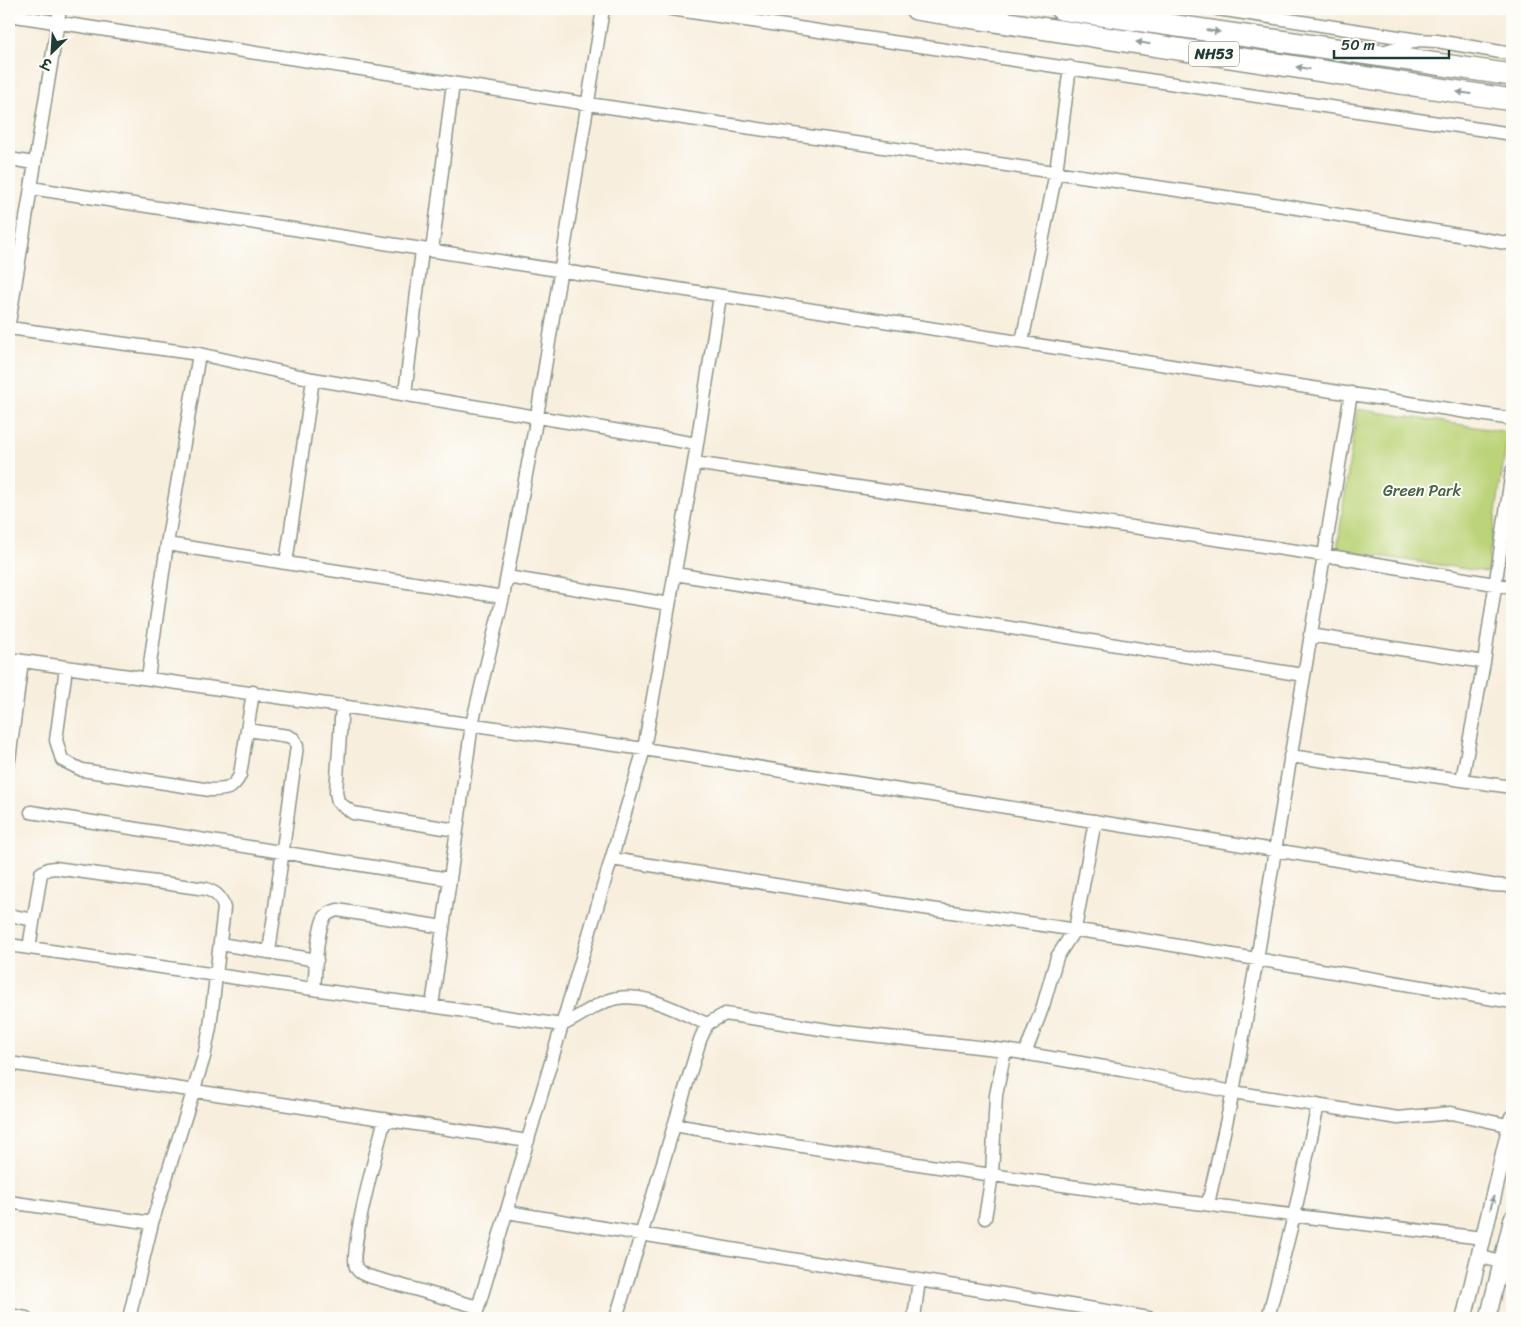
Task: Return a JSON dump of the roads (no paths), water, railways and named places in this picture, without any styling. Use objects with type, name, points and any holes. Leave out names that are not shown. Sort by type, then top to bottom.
[{"type":"highway","name":"NH53","points":[[916,9],[1512,100]]},
{"type":"highway","name":"NH53","points":[[1065,9],[1512,75]]},
{"type":"street","points":[[9,323],[60,9]]},
{"type":"street","points":[[432,1006],[472,724],[503,597],[537,416],[603,9]]},
{"type":"street","points":[[671,9],[1512,134]]},
{"type":"street","points":[[1218,9],[1418,40],[1437,40],[1512,54]]},
{"type":"street","points":[[9,15],[588,104],[1273,204],[1512,244]]},
{"type":"street","points":[[1374,56],[1418,40]]},
{"type":"street","points":[[1022,342],[1056,172],[1070,67]]},
{"type":"street","points":[[405,394],[453,83]]},
{"type":"street","points":[[9,159],[34,163]]},
{"type":"street","points":[[31,188],[1512,418]]},
{"type":"street","points":[[385,1119],[356,1244],[355,1266],[359,1272],[368,1276],[477,1313],[644,749],[694,463],[720,296]]},
{"type":"street","points":[[9,328],[200,354],[314,379],[697,444]]},
{"type":"street","points":[[148,678],[167,544],[200,354]]},
{"type":"street","points":[[286,563],[314,379]]},
{"type":"street","points":[[1208,1204],[1233,1092],[1257,959],[1352,394]]},
{"type":"street","points":[[694,463],[1324,556],[1512,587]]},
{"type":"street","points":[[1462,780],[1484,662],[1512,471]]},
{"type":"street","points":[[167,544],[503,597]]},
{"type":"street","points":[[675,574],[1304,675]]},
{"type":"street","points":[[507,577],[669,604]]},
{"type":"street","points":[[1310,636],[1484,662]]},
{"type":"street","points":[[9,659],[253,692],[644,749],[1512,886]]},
{"type":"street","points":[[9,760],[22,661]]},
{"type":"street","points":[[66,668],[56,740],[58,752],[62,760],[76,768],[210,790],[228,790],[236,784],[240,775],[253,692]]},
{"type":"street","points":[[342,705],[336,792],[338,802],[353,813],[456,830]]},
{"type":"street","points":[[246,730],[288,736],[294,739],[297,746],[269,952]]},
{"type":"street","points":[[1290,756],[1512,788]]},
{"type":"street","points":[[31,812],[449,880]]},
{"type":"street","points":[[1025,1054],[1043,1006],[1057,956],[1075,929],[1094,821]]},
{"type":"street","points":[[612,859],[1075,929],[1512,1002]]},
{"type":"street","points":[[29,948],[41,874],[48,869],[55,868],[206,889],[215,892],[222,899],[224,908],[217,975],[204,1057],[152,1223],[129,1318]]},
{"type":"street","points":[[314,989],[325,917],[337,910],[443,926]]},
{"type":"street","points":[[9,916],[33,920]]},
{"type":"street","points":[[220,944],[318,960]]},
{"type":"street","points":[[9,945],[562,1025],[607,1001],[625,996],[646,1000],[707,1024]]},
{"type":"street","points":[[616,1318],[674,1125],[707,1024],[725,1014],[834,1031],[1005,1050],[1233,1092],[1398,1118],[1451,1113],[1512,1123],[1464,1318]]},
{"type":"street","points":[[985,1218],[992,1175],[996,1095],[1005,1050]]},
{"type":"street","points":[[9,1063],[528,1141]]},
{"type":"street","points":[[1268,1318],[1294,1216],[1318,1105]]},
{"type":"street","points":[[674,1125],[854,1156],[1294,1216],[1483,1238]]},
{"type":"street","points":[[9,1202],[152,1223]]},
{"type":"street","points":[[507,1212],[1150,1318]]},
{"type":"street","points":[[1488,1318],[1507,1265],[1512,1218]]},
{"type":"street","points":[[1479,1256],[1507,1265]]},
{"type":"street","points":[[914,1318],[919,1280]]},
{"type":"street","points":[[9,1314],[26,1318]]},
{"type":"park label","name":"Green Park","points":[[1422,490]]}]
